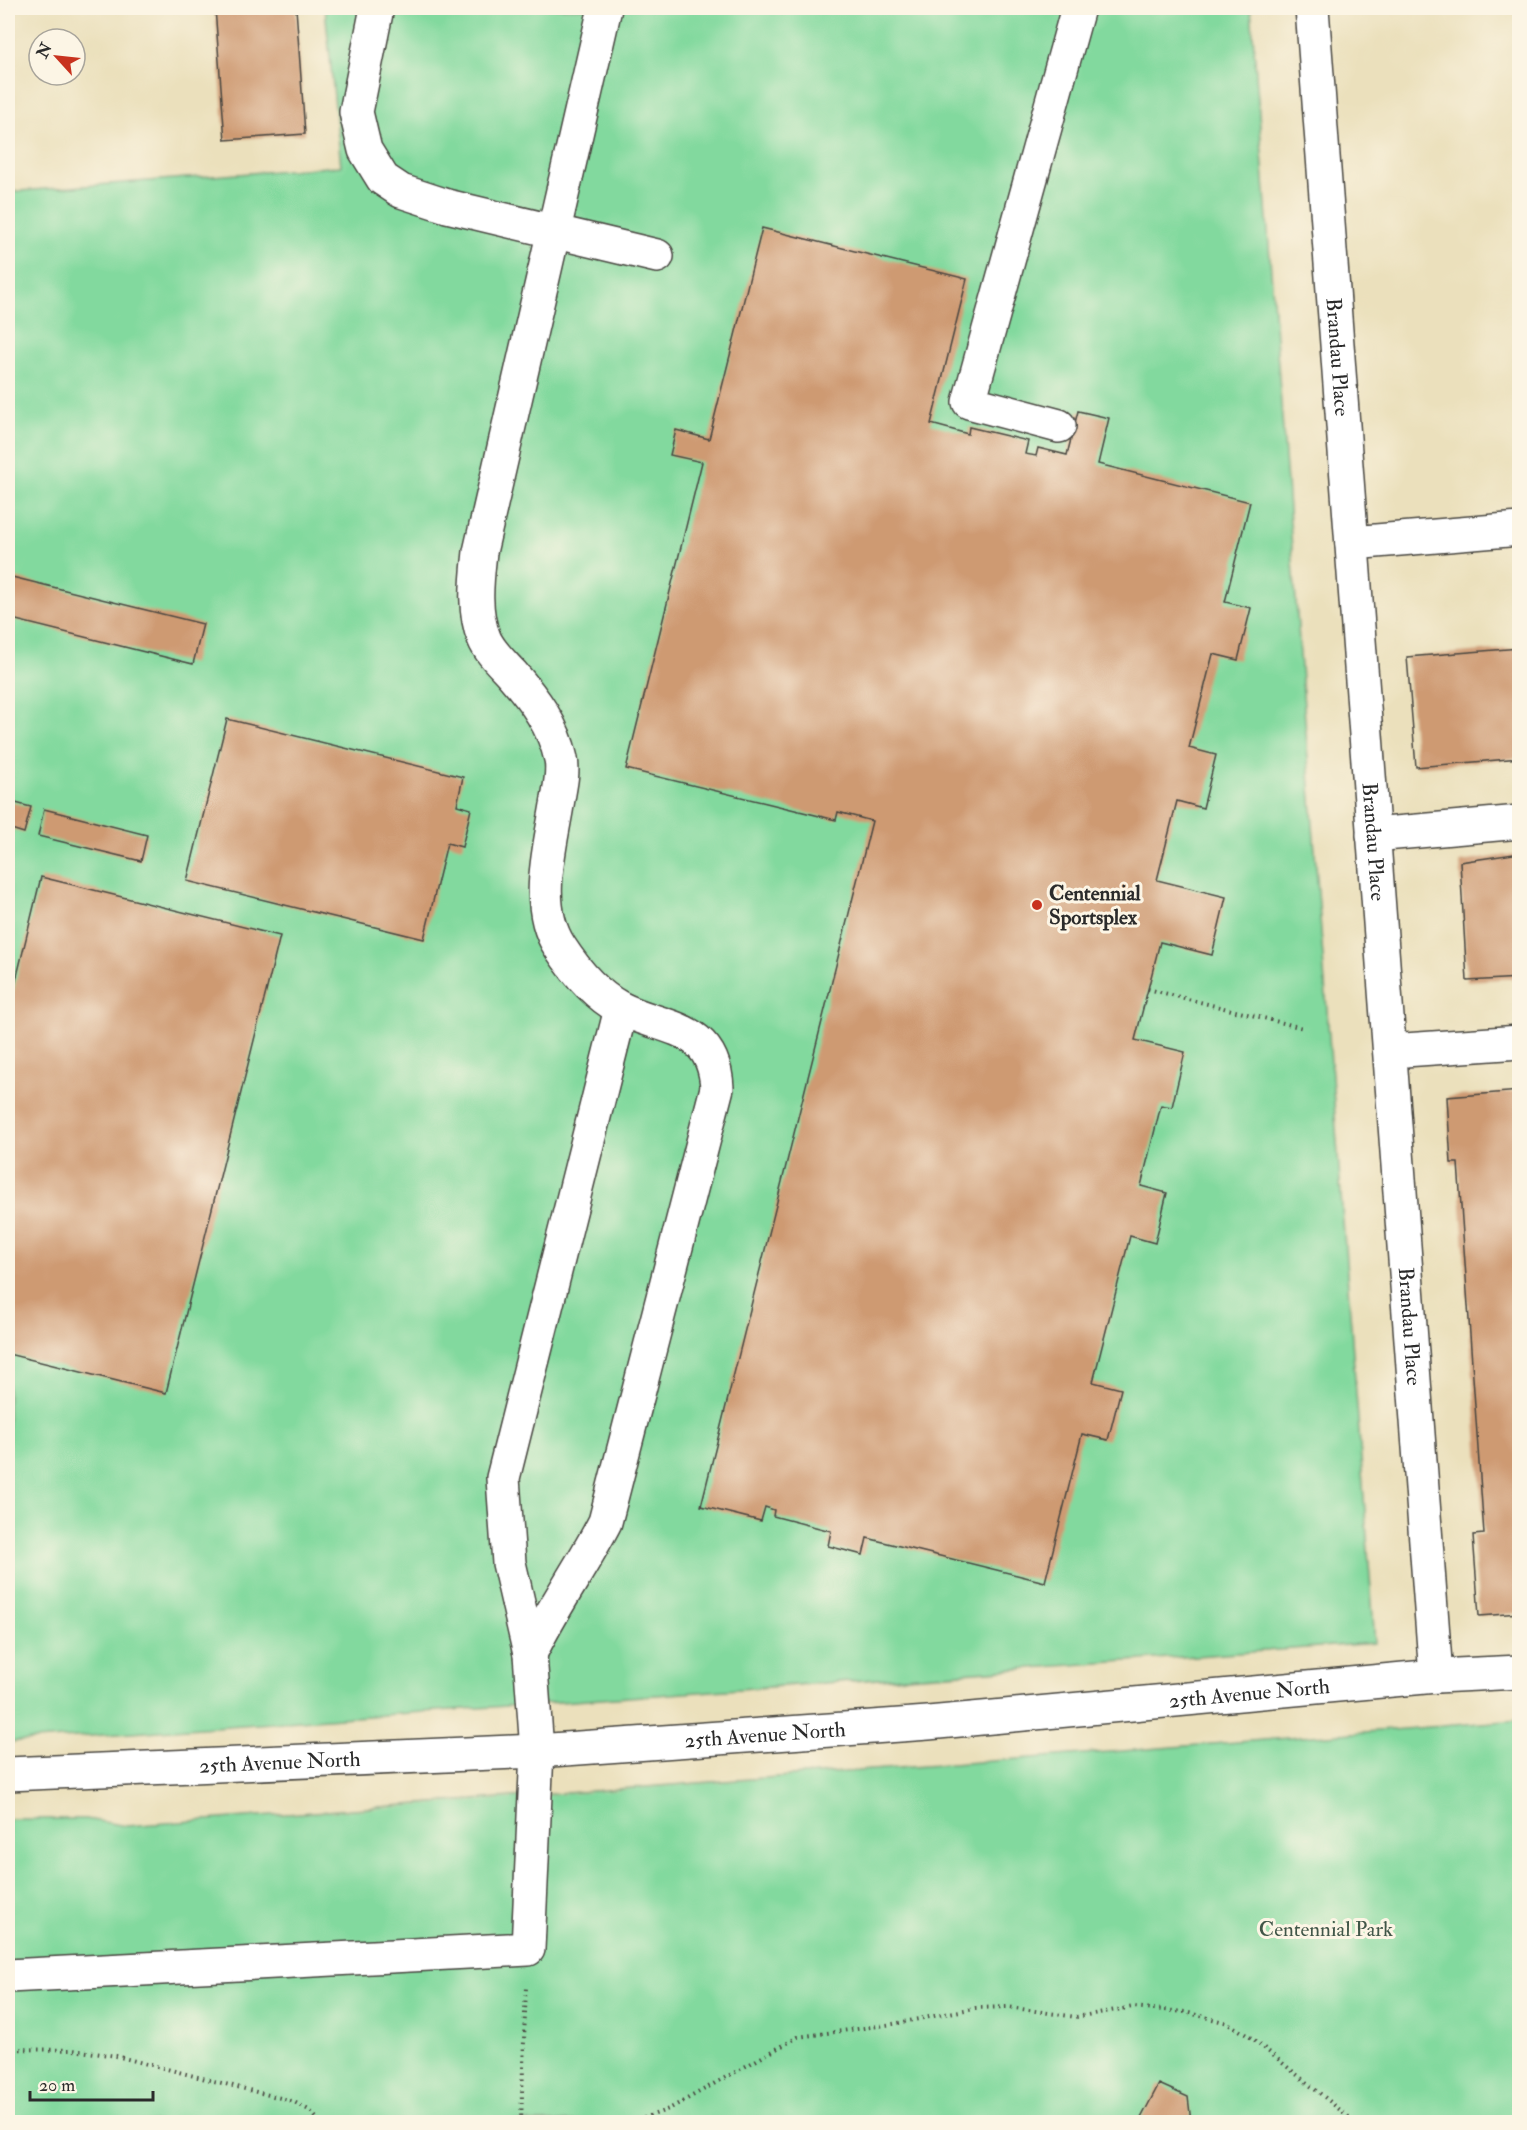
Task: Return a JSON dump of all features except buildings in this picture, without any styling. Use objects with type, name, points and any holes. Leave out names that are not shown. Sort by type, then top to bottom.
[{"type":"street","points":[[377,8],[356,112],[365,150],[382,178],[401,191],[447,206],[657,256]]},
{"type":"street","points":[[530,1654],[546,1621],[591,1550],[605,1522],[717,1088],[711,1062],[690,1035],[677,1028],[621,1009],[584,977],[558,944],[547,912],[546,876],[561,763],[554,733],[531,695],[485,640],[478,621],[477,581],[480,552],[605,8]]},
{"type":"street","points":[[1059,426],[969,402],[1078,8]]},
{"type":"street","name":"Brandau Place","points":[[1312,8],[1436,1676]]},
{"type":"street","points":[[1352,543],[1520,529]]},
{"type":"street","points":[[1373,836],[1520,822]]},
{"type":"street","points":[[8,1976],[528,1949],[537,1750],[530,1654],[509,1563],[503,1478],[621,1009]]},
{"type":"street","points":[[1390,1051],[1520,1042]]},
{"type":"street","name":"25th Avenue North","points":[[8,1773],[537,1750],[955,1720],[1436,1676],[1520,1672]]},
{"type":"path","points":[[1148,989],[1303,1028]]},
{"type":"path","points":[[521,2122],[528,1949]]},
{"type":"path","points":[[620,2122],[669,2109],[798,2037],[893,2024],[975,2008],[1008,2007],[1076,2017],[1133,2007],[1185,2012],[1228,2023],[1253,2039],[1355,2122]]},
{"type":"path","points":[[8,2049],[73,2050],[150,2063],[285,2098],[309,2110],[320,2122]]},
{"type":"green space","points":[[325,8],[1251,8],[1375,1643],[8,1742],[8,192],[341,166]]},
{"type":"green space","name":"Centennial Park","points":[[1519,1720],[1519,2122],[8,2122],[8,1819],[86,1819],[127,1826]]},
{"type":"place","name":"Centennial Sportsplex","points":[[1037,905]]}]
